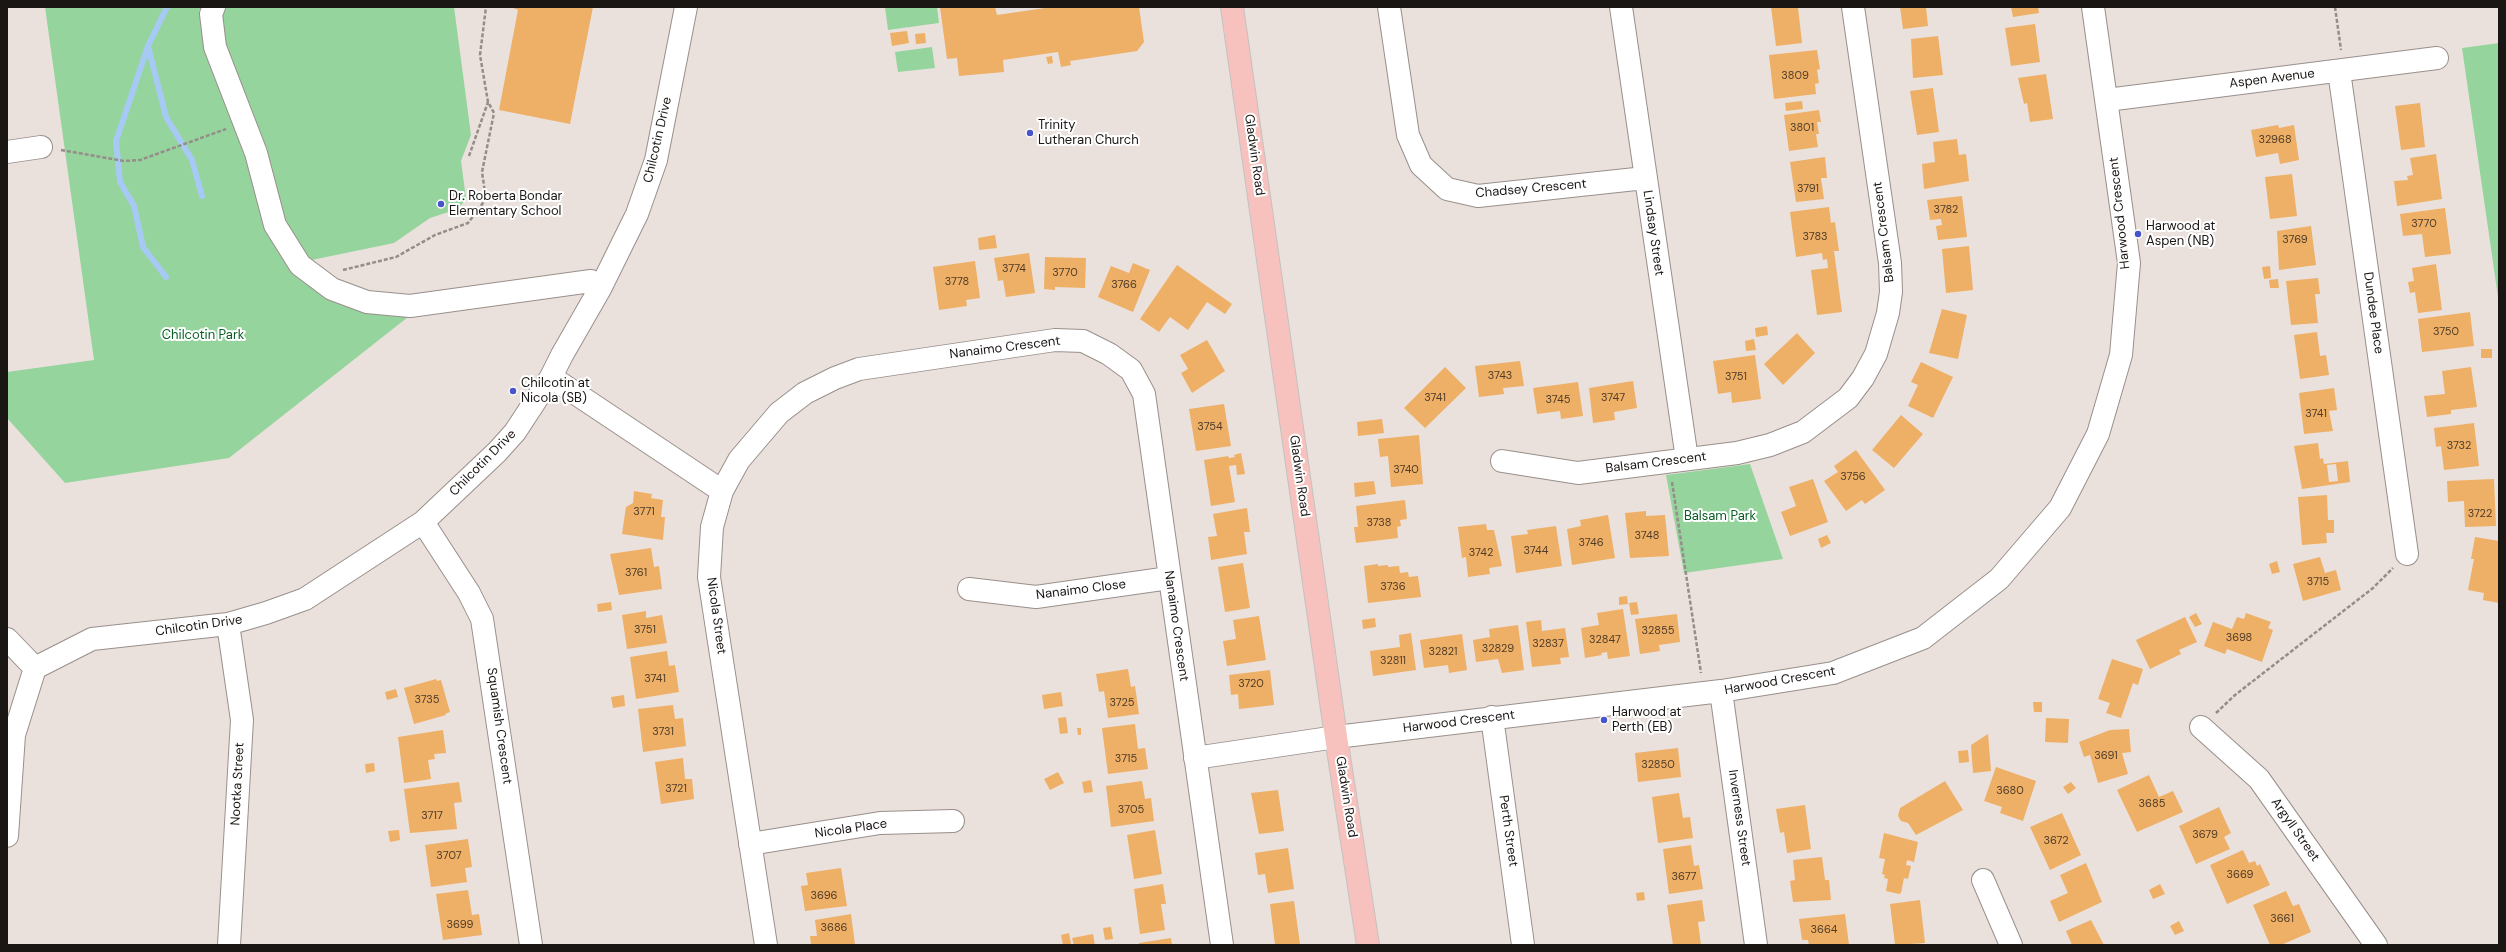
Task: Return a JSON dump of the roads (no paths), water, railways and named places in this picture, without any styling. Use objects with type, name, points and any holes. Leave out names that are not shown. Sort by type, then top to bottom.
[{"type":"main road","name":"Gladwin Road","points":[[1232,7],[1336,737],[1368,945]]},
{"type":"street","points":[[214,7],[211,14],[215,48],[256,153],[275,225],[300,265],[332,289],[367,302],[410,306],[591,280]]},
{"type":"street","name":"Chilcotin Drive","points":[[34,668],[92,639],[228,624],[266,613],[305,599],[423,522],[515,432],[551,377],[625,243],[648,185],[656,160],[686,7]]},
{"type":"street","name":"Chadsey Crescent","points":[[1389,7],[1408,135],[1421,165],[1447,189],[1478,196],[1645,178]]},
{"type":"street","name":"Lindsay Street","points":[[1621,7],[1645,178],[1678,460]]},
{"type":"street","name":"Balsam Crescent","points":[[1502,462],[1578,473],[1737,453],[1770,445],[1803,432],[1848,398],[1863,378],[1876,354],[1888,313],[1891,292],[1890,263],[1854,7]]},
{"type":"street","name":"Harwood Crescent","points":[[1336,737],[1492,717],[1712,692],[1833,674],[1923,638],[1999,579],[2060,508],[2098,434],[2121,355],[2128,263],[2107,100],[2093,7]]},
{"type":"street","name":"Aspen Avenue","points":[[2107,100],[2437,58]]},
{"type":"street","name":"Dundee Place","points":[[2342,71],[2407,554]]},
{"type":"street","points":[[7,152],[41,146]]},
{"type":"street","name":"Nanaimo Crescent","points":[[722,491],[739,460],[779,413],[806,393],[835,378],[859,369],[1055,340],[1083,341],[1109,354],[1131,370],[1144,394],[1222,945]]},
{"type":"street","points":[[551,377],[722,491]]},
{"type":"street","name":"Nicola Street","points":[[722,491],[712,527],[709,577],[766,945]]},
{"type":"street","name":"Squamish Crescent","points":[[423,522],[469,593],[482,619],[532,945]]},
{"type":"street","name":"Nanaimo Close","points":[[969,589],[1036,597],[1169,578]]},
{"type":"street","name":"Nootka Street","points":[[228,624],[242,720],[229,945]]},
{"type":"street","points":[[7,639],[34,668],[14,735],[7,836]]},
{"type":"street","name":"Inverness Street","points":[[1712,692],[1756,945]]},
{"type":"street","name":"Perth Street","points":[[1492,717],[1523,945]]},
{"type":"street","name":"Argyll Street","points":[[2201,727],[2259,779],[2376,945]]},
{"type":"street","points":[[1195,758],[1336,737]]},
{"type":"street","name":"Nicola Place","points":[[750,844],[880,823],[953,821]]},
{"type":"street","points":[[1983,880],[2011,945]]},
{"type":"waterway","points":[[166,277],[143,247],[134,206],[120,182],[116,141],[148,46],[167,7]]},
{"type":"waterway","points":[[148,46],[166,117],[192,160],[202,196]]},
{"type":"place","name":"Trinity Lutheran Church","points":[[1030,133]]},
{"type":"place","name":"Dr. Roberta Bondar Elementary School","points":[[441,204]]},
{"type":"place","name":"Harwood at Aspen (NB)","points":[[2138,234]]},
{"type":"place","name":"Chilcotin at Nicola (SB)","points":[[513,391]]},
{"type":"place","name":"Harwood at Perth (EB)","points":[[1604,720]]},
{"type":"park label","name":"Chilcotin Park","points":[[203,336]]},
{"type":"park label","name":"Balsam Park","points":[[1720,517]]}]
